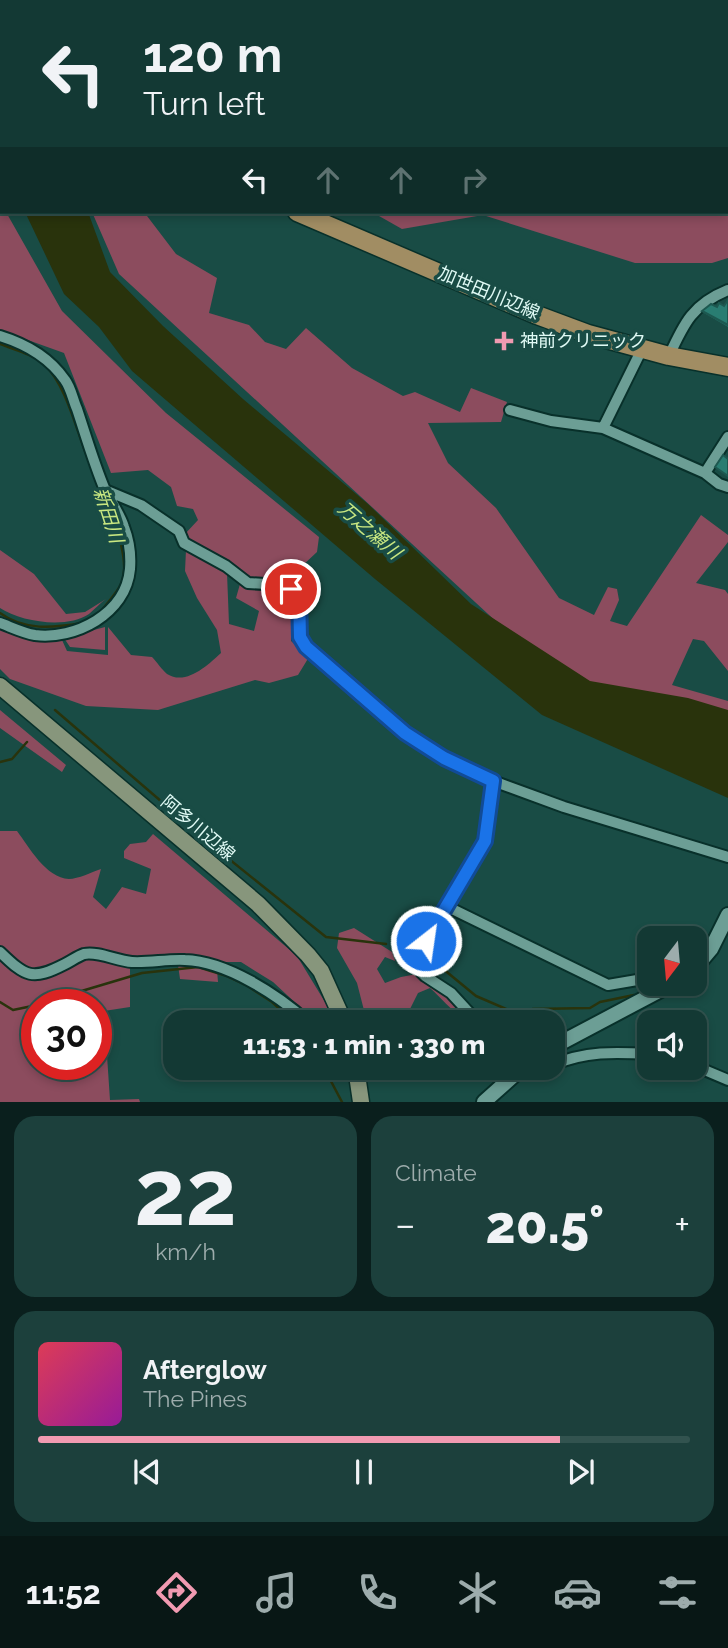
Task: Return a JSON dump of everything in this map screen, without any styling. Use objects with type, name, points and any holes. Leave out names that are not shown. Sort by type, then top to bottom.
[{"type":"main road","name":"加世田川辺線","points":[[302,214],[588,334],[669,356],[728,367]]},
{"type":"main road","name":"阿多川辺線","points":[[0,686],[258,904],[321,971],[339,1010]]},
{"type":"main road","points":[[357,1080],[361,1102]]},
{"type":"street","points":[[669,356],[683,325],[694,310],[708,299],[728,290]]},
{"type":"street","points":[[0,336],[47,359],[66,381],[105,489],[124,527],[129,546],[130,569],[124,592],[102,617],[68,633],[33,635],[0,623]]},
{"type":"street","points":[[603,428],[642,349]]},
{"type":"street","points":[[510,410],[551,421],[603,428],[705,473],[719,484],[728,486]]},
{"type":"street","points":[[705,473],[728,437]]},
{"type":"street","points":[[105,489],[141,505],[179,531],[184,543],[226,566],[248,583],[281,585],[299,594],[300,637],[306,647],[405,733],[444,758],[493,781],[564,807],[728,857]]},
{"type":"street","points":[[467,1010],[451,993],[419,970],[416,958],[485,841],[493,781]]},
{"type":"street","points":[[446,906],[608,985],[637,980]]},
{"type":"street","points":[[707,955],[728,915]]},
{"type":"street","points":[[0,952],[19,970],[35,975],[45,974],[84,954],[128,962],[184,959],[203,961],[231,972],[295,1010]]},
{"type":"street","points":[[565,1041],[650,996]]},
{"type":"street","points":[[565,1061],[596,1052],[637,1054]]},
{"type":"street","points":[[707,1071],[728,1080]]},
{"type":"street","points":[[484,1102],[509,1080]]},
{"type":"shaded area","points":[[0,214],[7,214],[62,311],[166,413],[319,537],[317,552],[287,580],[250,579],[190,540],[185,534],[198,520],[193,509],[177,506],[171,487],[148,470],[111,473],[64,353],[0,330]]},
{"type":"shaded area","points":[[93,214],[146,214],[176,254],[217,278],[209,313],[249,325],[265,342],[286,349],[306,328],[352,368],[403,396],[415,392],[460,412],[471,388],[507,402],[501,422],[428,423],[448,463],[496,508],[559,598],[594,615],[608,587],[617,589],[619,600],[610,621],[627,626],[701,515],[728,535],[728,542],[696,583],[725,590],[728,594],[728,671],[704,641],[693,639],[672,685],[728,701],[728,751],[576,695],[119,274]]},
{"type":"shaded area","points":[[376,214],[728,214],[728,258],[712,263],[635,263],[483,215],[402,229]]},
{"type":"shaded area","points":[[0,550],[34,574],[66,614],[85,612],[106,599],[89,614],[69,621],[44,622],[9,613],[0,608]]},
{"type":"shaded area","points":[[186,550],[227,573],[229,624],[254,631],[259,611],[236,598],[240,584],[292,595],[291,641],[309,657],[298,675],[269,683],[255,680],[158,710],[86,706],[10,679],[0,669],[0,629],[26,639],[62,640],[67,651],[108,655],[108,627],[131,655],[152,657],[167,674],[174,677],[189,676],[203,668],[221,653],[217,630],[197,598],[185,571]]},
{"type":"shaded area","points":[[105,627],[105,650],[70,647],[64,638]]},
{"type":"shaded area","points":[[0,710],[66,765],[62,772],[0,728]]},
{"type":"shaded area","points":[[0,831],[17,831],[39,861],[61,877],[73,879],[101,869],[93,897],[106,909],[122,887],[146,894],[151,869],[124,858],[124,851],[130,844],[146,842],[153,834],[297,956],[328,1007],[328,1010],[303,1010],[273,982],[241,962],[222,962],[217,970],[218,982],[180,979],[178,965],[130,968],[130,1007],[112,1010],[112,989],[21,989],[21,1080],[109,1080],[110,1100],[139,1099],[140,1102],[0,1102]]},
{"type":"shaded area","points":[[354,928],[392,952],[395,961],[385,957],[377,969],[385,983],[417,974],[443,993],[459,1010],[452,1010],[430,988],[418,993],[410,1010],[364,1010],[357,983],[337,948],[339,933]]},
{"type":"water","name":"万之瀬川","points":[[26,214],[89,214],[110,272],[163,326],[243,399],[368,504],[471,604],[590,681],[688,698],[728,710],[728,798],[542,715],[375,579],[132,371],[99,327],[64,294]]},
{"type":"building","points":[[728,300],[728,325],[702,311],[711,304],[717,307],[719,303],[724,306]]},
{"type":"building","points":[[723,455],[728,459],[728,476],[715,467]]},
{"type":"waterway","name":"新田川","points":[[0,344],[35,358],[52,374],[65,395],[87,456]]},
{"type":"waterway","name":"新田川","points":[[102,610],[115,594],[124,575],[121,544],[107,504]]},
{"type":"waterway","name":"新田川","points":[[0,613],[19,623],[39,627],[82,623]]},
{"type":"waterway","points":[[55,710],[219,851],[326,937],[386,944]]},
{"type":"waterway","points":[[0,762],[12,759],[27,742]]},
{"type":"waterway","points":[[431,959],[476,996],[520,1015],[533,1009],[590,1008],[600,1002],[634,995]]},
{"type":"waterway","name":"新田川","points":[[88,989],[142,973],[198,967],[246,985],[281,1010]]},
{"type":"waterway","name":"新田川","points":[[0,1002],[13,1010],[21,1008]]},
{"type":"waterway","name":"新田川","points":[[330,1080],[342,1102]]},
{"type":"place","name":"神前クリニック","points":[[504,341]]},
{"type":"route","points":[[291,589],[299,594],[300,637],[306,647],[405,733],[444,758],[493,781],[485,841],[426,941]]}]
